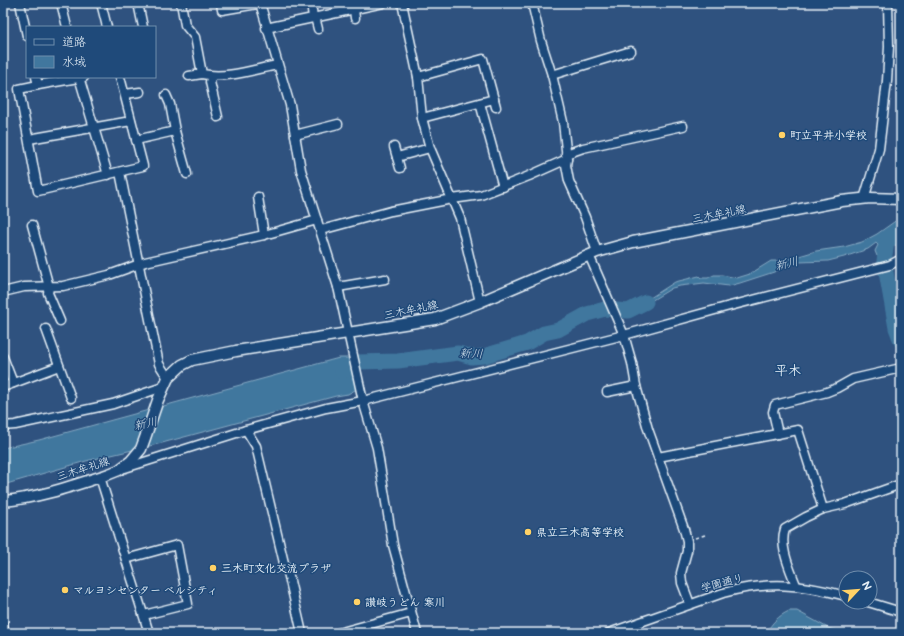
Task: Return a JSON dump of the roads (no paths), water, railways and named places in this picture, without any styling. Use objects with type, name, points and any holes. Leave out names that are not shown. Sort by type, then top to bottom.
[{"type":"main road","name":"三木牟礼線","points":[[3,501],[19,500],[100,477],[119,470],[131,461],[141,448],[166,382],[182,366],[192,360],[211,355],[435,318],[480,302],[593,254],[633,242],[842,202],[867,199],[901,199]]},
{"type":"street","points":[[20,3],[26,31]]},
{"type":"street","points":[[61,3],[67,26]]},
{"type":"street","points":[[101,3],[107,26]]},
{"type":"street","points":[[138,3],[143,26]]},
{"type":"street","points":[[182,3],[186,25],[198,36],[202,74]]},
{"type":"street","points":[[221,3],[222,10],[262,3],[266,28],[290,105],[301,170],[338,287],[341,308],[351,345],[363,401],[377,448],[393,546],[417,633]]},
{"type":"street","points":[[311,3],[318,29]]},
{"type":"street","points":[[266,28],[356,7],[383,3]]},
{"type":"street","points":[[402,3],[418,77],[422,118],[430,148],[462,224],[480,302]]},
{"type":"street","points":[[532,3],[541,41],[552,74],[563,122],[566,165],[569,181],[585,217],[593,254],[602,284],[623,333],[632,363],[636,386],[658,457],[687,541],[687,551],[681,573],[682,583],[690,604]]},
{"type":"street","points":[[867,199],[879,149],[887,81],[890,47],[888,3]]},
{"type":"street","points":[[355,18],[356,7]]},
{"type":"street","points":[[552,74],[631,51]]},
{"type":"street","points":[[418,77],[483,60],[495,103],[480,103],[422,118]]},
{"type":"street","points":[[189,76],[202,74],[225,76],[277,65]]},
{"type":"street","points":[[212,76],[210,82],[218,117]]},
{"type":"street","points":[[70,78],[37,81],[20,89],[38,191],[143,166],[120,78]]},
{"type":"street","points":[[81,78],[108,175]]},
{"type":"street","points":[[124,94],[140,92]]},
{"type":"street","points":[[166,95],[170,104],[175,131],[187,174]]},
{"type":"street","points":[[480,103],[503,187]]},
{"type":"street","points":[[29,139],[131,121]]},
{"type":"street","points":[[295,135],[338,124]]},
{"type":"street","points":[[321,230],[391,211],[480,195],[503,187],[584,148],[683,126]]},
{"type":"street","points":[[136,140],[175,131]]},
{"type":"street","points":[[394,147],[400,168]]},
{"type":"street","points":[[397,157],[430,148]]},
{"type":"street","points":[[3,426],[15,425],[126,400],[166,382],[159,364],[120,172]]},
{"type":"street","points":[[258,197],[264,235]]},
{"type":"street","points":[[3,292],[24,288],[63,286],[109,275],[145,262],[264,235],[317,220]]},
{"type":"street","points":[[32,225],[49,287],[48,293],[60,321]]},
{"type":"street","points":[[119,470],[246,430],[326,408],[363,401],[890,265],[901,259]]},
{"type":"street","points":[[338,287],[385,279]]},
{"type":"street","points":[[46,329],[71,398]]},
{"type":"street","points":[[3,357],[13,383]]},
{"type":"street","points":[[3,387],[59,366]]},
{"type":"street","points":[[778,434],[773,412],[775,405],[827,392],[853,379],[901,368]]},
{"type":"street","points":[[607,392],[636,386]]},
{"type":"street","points":[[246,430],[256,446],[302,633]]},
{"type":"street","points":[[658,457],[798,430],[823,509]]},
{"type":"street","points":[[100,477],[149,633]]},
{"type":"street","points":[[796,585],[785,549],[783,535],[785,529],[806,516],[823,509],[845,504],[901,484]]},
{"type":"street","points":[[126,559],[177,544],[188,604],[144,615]]},
{"type":"street","name":"学園通り","points":[[609,633],[690,604],[741,588],[777,584],[796,585],[838,594]]},
{"type":"street","points":[[878,605],[901,612]]},
{"type":"street","points":[[338,633],[411,613]]},
{"type":"water","points":[[901,217],[901,242],[877,256],[875,251],[878,245],[876,243],[868,249],[844,257],[828,261],[799,262],[787,265],[774,272],[729,286],[704,283],[672,288],[646,304],[631,311],[628,310],[675,282],[699,276],[701,278],[708,278],[714,275],[737,278],[750,274],[771,261],[782,261],[816,251],[844,247],[862,242],[877,234]]},
{"type":"water","points":[[339,358],[356,358],[362,386],[348,394],[162,443],[86,461],[3,485],[3,448],[39,440]]},
{"type":"water","points":[[789,611],[797,611],[828,628],[845,633],[766,633],[776,620]]},
{"type":"waterway","points":[[888,236],[884,261],[896,328],[901,341]]},
{"type":"waterway","name":"新川","points":[[342,372],[357,362],[398,361],[458,353],[472,357],[484,356],[527,343],[544,333],[558,330],[587,314],[605,309],[628,311],[646,302]]},
{"type":"railway","points":[[3,598],[8,633]]},
{"type":"place","name":"町立平井小学校","points":[[782,135]]},
{"type":"place","name":"県立三木高等学校","points":[[528,532]]},
{"type":"place","name":"三木町文化交流プラザ","points":[[213,568]]},
{"type":"place","name":"マルヨシセンター ベルシティ","points":[[65,590]]},
{"type":"place","name":"讃岐うどん 寒川","points":[[357,602]]},
{"type":"district","name":"平木","points":[[788,371]]}]
